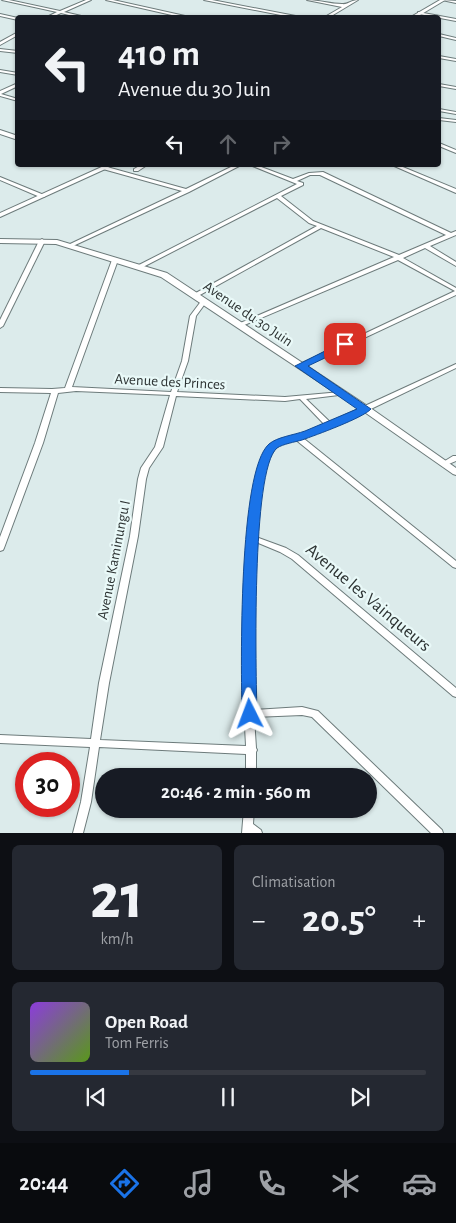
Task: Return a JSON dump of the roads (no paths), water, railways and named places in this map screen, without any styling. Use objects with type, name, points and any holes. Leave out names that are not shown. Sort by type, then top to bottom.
[{"type":"street","points":[[4,0],[77,15]]},
{"type":"street","points":[[52,15],[89,0]]},
{"type":"street","points":[[111,0],[180,15]]},
{"type":"street","points":[[206,0],[288,15]]},
{"type":"street","points":[[309,0],[345,6]]},
{"type":"street","points":[[329,15],[356,0]]},
{"type":"street","points":[[416,15],[443,0],[456,2]]},
{"type":"street","points":[[419,13],[430,15]]},
{"type":"street","points":[[0,15],[15,18]]},
{"type":"street","points":[[441,17],[456,20]]},
{"type":"street","points":[[0,44],[15,35]]},
{"type":"street","points":[[441,36],[456,39]]},
{"type":"street","points":[[0,50],[15,52]]},
{"type":"street","points":[[441,57],[456,60]]},
{"type":"street","points":[[0,71],[15,74]]},
{"type":"street","points":[[441,85],[456,88]]},
{"type":"street","points":[[0,94],[15,86]]},
{"type":"street","points":[[0,94],[15,99]]},
{"type":"street","points":[[441,110],[456,113]]},
{"type":"street","points":[[441,119],[456,121]]},
{"type":"street","points":[[0,132],[15,137]]},
{"type":"street","points":[[441,145],[456,146]]},
{"type":"street","points":[[441,145],[456,152]]},
{"type":"street","points":[[0,215],[107,167],[187,191]]},
{"type":"street","points":[[136,170],[142,167]]},
{"type":"street","points":[[71,245],[234,167]]},
{"type":"street","points":[[139,267],[301,184],[257,167]]},
{"type":"street","points":[[399,167],[456,191]]},
{"type":"street","points":[[293,181],[309,174],[321,173],[453,234]]},
{"type":"street","points":[[0,178],[42,196]]},
{"type":"street","points":[[278,196],[306,219],[399,257],[456,291]]},
{"type":"street","points":[[196,295],[321,226]]},
{"type":"street","points":[[240,325],[453,234]]},
{"type":"street","name":"Avenue du 30 Juin","points":[[0,241],[42,241],[71,245],[164,276],[196,295],[339,393],[366,409],[456,472]]},
{"type":"street","points":[[0,326],[10,310],[42,241]]},
{"type":"street","points":[[426,246],[456,264]]},
{"type":"street","points":[[68,389],[115,260]]},
{"type":"street","points":[[300,366],[456,291]]},
{"type":"street","name":"Avenue Kaminungu I","points":[[78,833],[86,802],[101,700],[134,536],[142,479],[145,468],[158,447],[172,394],[187,356],[193,316],[204,301]]},
{"type":"street","points":[[0,308],[10,310]]},
{"type":"street","points":[[251,768],[248,633],[252,538],[257,492],[265,457],[274,446],[298,438],[366,409],[456,366]]},
{"type":"street","name":"Avenue des Princes","points":[[0,390],[55,391],[68,389],[267,399],[302,398],[339,393]]},
{"type":"street","points":[[0,548],[39,443],[55,391]]},
{"type":"street","points":[[302,398],[329,425]]},
{"type":"street","points":[[298,438],[456,566]]},
{"type":"street","points":[[444,464],[456,458]]},
{"type":"street","name":"Avenue les Vainqueurs","points":[[252,538],[295,557],[456,693]]},
{"type":"street","points":[[250,714],[302,710],[315,714],[438,833]]},
{"type":"street","points":[[0,739],[252,750]]},
{"type":"street","points":[[248,829],[257,833]]}]
